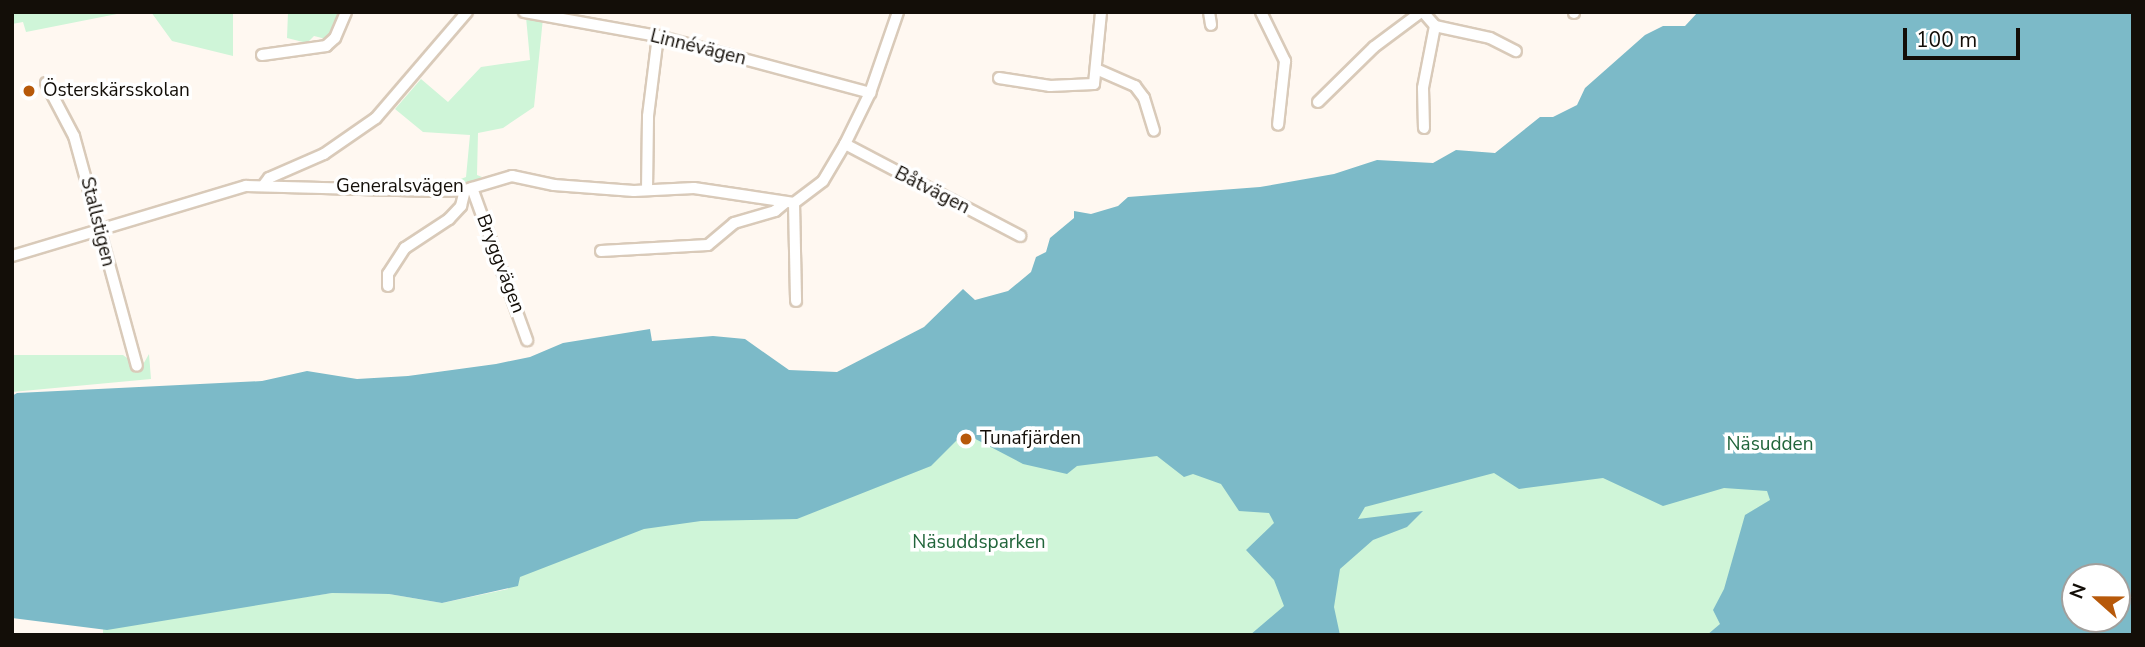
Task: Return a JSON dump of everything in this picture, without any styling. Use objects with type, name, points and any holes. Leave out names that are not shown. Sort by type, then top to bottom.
[{"type":"street","points":[[262,55],[298,47],[326,46],[335,38],[346,12]]},
{"type":"street","points":[[263,186],[269,178],[324,154],[376,118],[399,97],[467,12]]},
{"type":"street","name":"Linnévägen","points":[[524,12],[658,36],[870,93]]},
{"type":"street","points":[[601,251],[708,245],[734,223],[775,211],[823,181],[870,93],[898,12]]},
{"type":"street","points":[[999,78],[1050,86],[1094,84],[1101,12]]},
{"type":"street","points":[[1209,12],[1211,25]]},
{"type":"street","points":[[1261,12],[1285,61],[1278,125]]},
{"type":"street","points":[[1318,102],[1374,47],[1422,12],[1434,26],[1490,38],[1516,51]]},
{"type":"street","points":[[1424,128],[1423,88],[1434,26]]},
{"type":"street","points":[[647,190],[648,116],[658,36]]},
{"type":"street","points":[[1096,69],[1135,86],[1144,98],[1154,130]]},
{"type":"street","name":"Stallstigen","points":[[46,83],[74,136],[98,231],[138,366]]},
{"type":"street","name":"Båtvägen","points":[[845,144],[1020,236]]},
{"type":"street","name":"Generalsvägen","points":[[12,256],[237,187],[469,189],[512,176],[554,186],[647,190],[694,188],[790,202]]},
{"type":"street","points":[[388,286],[388,274],[405,248],[449,219],[461,206],[469,189]]},
{"type":"street","name":"Bryggvägen","points":[[469,189],[527,340]]},
{"type":"street","points":[[790,202],[796,301]]},
{"type":"green space","points":[[12,12],[127,12],[26,32],[23,22],[12,24]]},
{"type":"green space","points":[[151,12],[239,12],[233,13],[233,56],[172,41]]},
{"type":"green space","points":[[288,12],[342,12],[326,39],[314,36],[307,43],[287,38]]},
{"type":"green space","points":[[526,17],[543,18],[534,107],[503,128],[478,133],[477,175],[482,177],[469,183],[450,183],[466,177],[470,135],[423,132],[395,109],[421,79],[448,102],[481,67],[530,60]]},
{"type":"green space","name":"Näsudden","points":[[1696,256],[1897,635],[103,635],[103,627],[332,593],[389,594],[442,603],[508,589],[485,476]]},
{"type":"green space","points":[[149,354],[151,379],[12,392],[12,355],[123,355],[141,368]]},
{"type":"water","points":[[1698,12],[2133,12],[2133,635],[1707,635],[1720,624],[1713,610],[1724,589],[1745,515],[1770,500],[1767,491],[1724,488],[1663,506],[1603,478],[1519,489],[1494,473],[1365,507],[1358,519],[1423,511],[1407,527],[1373,540],[1340,569],[1334,607],[1340,635],[1250,635],[1284,606],[1274,580],[1246,550],[1274,523],[1269,513],[1239,511],[1221,484],[1193,474],[1184,477],[1157,456],[1077,466],[1067,474],[1023,464],[964,433],[931,466],[797,519],[701,521],[644,529],[520,577],[518,586],[442,603],[389,594],[332,593],[107,630],[12,618],[12,396],[17,393],[262,381],[307,371],[357,379],[408,376],[496,364],[530,357],[563,343],[650,329],[652,341],[713,336],[745,339],[789,370],[837,372],[924,327],[963,289],[975,300],[1008,291],[1031,272],[1036,257],[1046,252],[1050,238],[1074,218],[1074,211],[1091,214],[1118,206],[1128,197],[1260,187],[1334,174],[1377,160],[1433,163],[1456,150],[1495,153],[1540,117],[1553,117],[1577,105],[1585,88],[1645,35],[1663,26],[1685,26]]},
{"type":"place","name":"Österskärsskolan","points":[[29,91]]},
{"type":"place","name":"Tunafjärden","points":[[966,439]]},
{"type":"park label","name":"Näsuddsparken","points":[[979,543]]}]
